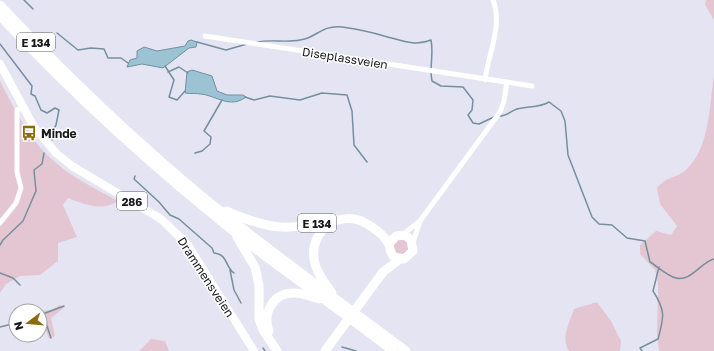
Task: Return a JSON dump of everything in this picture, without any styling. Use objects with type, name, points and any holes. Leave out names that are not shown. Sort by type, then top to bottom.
[{"type":"highway","name":"E 134","points":[[0,5],[95,102],[165,165],[213,206],[338,301]]},
{"type":"highway","name":"E 134","points":[[0,16],[65,82],[126,139],[232,229],[328,302],[344,310],[406,351]]},
{"type":"highway","name":"E 134","points":[[213,206],[255,224],[279,228],[306,226],[340,216],[353,215],[365,219],[385,232],[410,238],[413,243]]},
{"type":"highway","name":"E 134","points":[[344,310],[320,275],[314,259],[314,246],[322,230],[336,221],[345,218],[355,219],[369,226],[381,235],[394,257],[400,259]]},
{"type":"highway","name":"E 134","points":[[232,229],[251,258],[255,267],[259,285],[259,319],[267,336],[277,351]]},
{"type":"highway","points":[[383,272],[390,248],[399,235]]},
{"type":"highway","points":[[325,351],[383,272],[400,259],[410,255],[413,251],[413,243]]},
{"type":"highway","name":"E 134","points":[[281,351],[266,325],[267,312],[274,300],[283,294],[296,293],[328,302]]},
{"type":"highway","name":"E 134","points":[[365,325],[393,351]]},
{"type":"main road","name":"Drammensveien","points":[[0,64],[20,109],[42,137],[63,159],[146,210],[178,233],[196,258],[254,351]]},
{"type":"street","points":[[485,80],[495,23],[496,8],[493,0]]},
{"type":"street","name":"Diseplassveien","points":[[205,36],[532,86]]},
{"type":"street","points":[[413,243],[420,221],[500,112],[504,101],[507,82]]},
{"type":"street","points":[[0,223],[16,203],[21,188],[18,172],[20,109]]},
{"type":"street","points":[[399,235],[420,221]]},
{"type":"shaded area","points":[[706,0],[714,0],[714,20],[705,5]]},
{"type":"shaded area","points":[[714,76],[714,351],[659,351],[657,332],[658,285],[655,270],[640,254],[640,245],[656,231],[671,235],[677,226],[660,204],[657,188],[664,181],[683,172],[695,160],[707,125]]},
{"type":"shaded area","points":[[0,81],[23,124],[46,153],[69,173],[118,201],[106,206],[93,206],[68,198],[63,205],[77,237],[58,243],[58,261],[40,275],[20,276],[6,284],[0,293]]},
{"type":"shaded area","points":[[401,239],[407,241],[409,247],[407,253],[401,255],[395,253],[393,247],[395,241]]},
{"type":"shaded area","points":[[597,302],[611,321],[621,341],[620,351],[569,351],[565,341],[568,325],[574,309]]},
{"type":"shaded area","points":[[60,305],[65,307],[51,318],[55,336],[49,339],[48,310]]},
{"type":"shaded area","points":[[151,339],[165,341],[169,351],[139,351]]},
{"type":"water","points":[[191,40],[197,42],[196,47],[189,48],[163,68],[142,64],[127,67],[130,60],[137,58],[137,51],[144,47],[157,51],[185,46],[188,41]]},
{"type":"water","points":[[192,70],[212,76],[217,91],[227,95],[243,95],[246,97],[234,102],[229,102],[207,95],[185,93],[187,72]]},
{"type":"waterway","points":[[24,0],[33,9]]},
{"type":"waterway","points":[[257,42],[306,39],[324,30],[335,27],[363,31],[413,43],[431,40],[432,81],[441,86],[463,87],[473,100],[472,110],[468,115],[473,123],[479,124],[496,116]]},
{"type":"waterway","points":[[57,33],[78,50],[91,48],[104,49],[108,58],[121,58],[128,63]]},
{"type":"waterway","points":[[197,42],[226,50],[247,44]]},
{"type":"waterway","points":[[0,44],[32,86],[31,94],[35,96],[41,110],[47,113],[55,108],[59,110],[56,125],[53,130],[52,140]]},
{"type":"waterway","points":[[165,66],[174,80],[169,97],[177,100],[185,91]]},
{"type":"waterway","points":[[168,72],[179,67],[188,73]]},
{"type":"waterway","points":[[245,97],[254,100],[270,96],[300,100],[322,93],[347,95],[352,111],[354,145],[367,162]]},
{"type":"waterway","points":[[195,153],[202,151],[210,144],[211,137],[204,131],[222,100]]},
{"type":"waterway","points":[[499,116],[517,109],[541,105],[549,102],[561,111],[565,121],[568,155],[592,217],[599,224],[612,225],[627,238],[645,241],[650,262],[676,278],[691,275],[709,261],[714,259]]},
{"type":"waterway","points":[[0,245],[3,240],[23,221],[36,191],[34,170],[42,164],[44,153]]},
{"type":"waterway","points":[[135,176],[134,179],[159,202],[170,215],[179,219],[212,248],[214,253],[222,256],[234,273]]},
{"type":"waterway","points":[[642,351],[640,348],[658,339],[662,325],[662,309],[653,291],[659,267]]},
{"type":"waterway","points":[[230,270],[234,290],[241,303]]},
{"type":"waterway","points":[[0,273],[13,278],[20,285]]},
{"type":"waterway","points":[[48,312],[64,306]]},
{"type":"waterway","points":[[0,327],[8,325]]},
{"type":"waterway","points":[[48,329],[51,338]]},
{"type":"waterway","points":[[342,347],[356,351]]},
{"type":"place","name":"Minde","points":[[29,133]]}]
